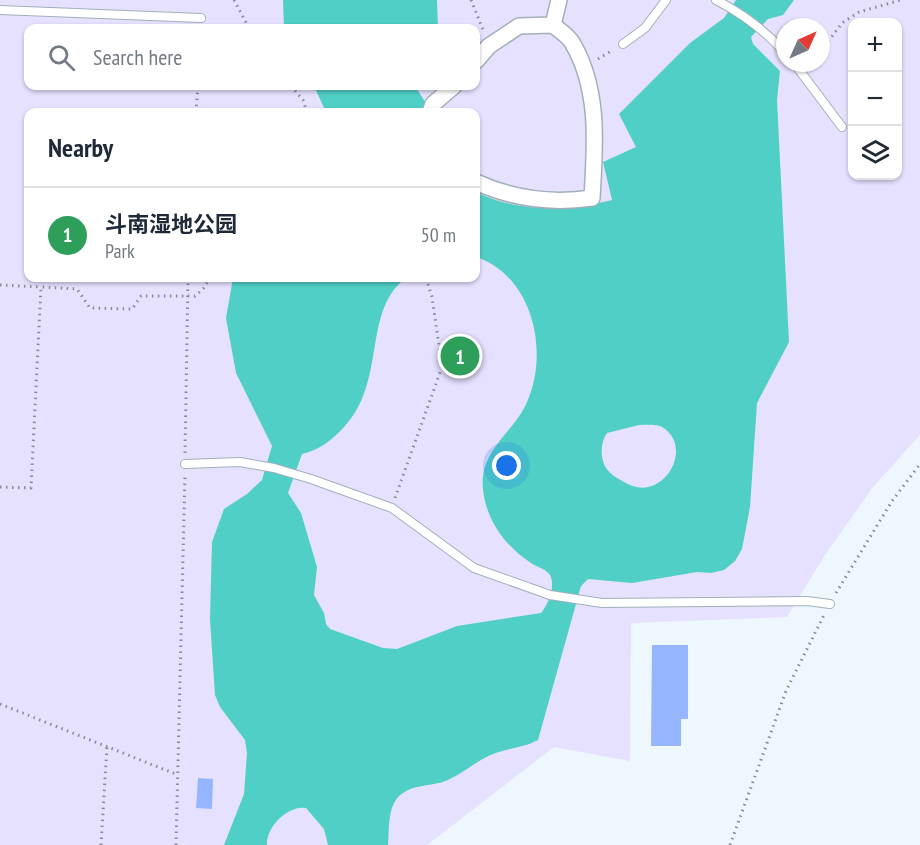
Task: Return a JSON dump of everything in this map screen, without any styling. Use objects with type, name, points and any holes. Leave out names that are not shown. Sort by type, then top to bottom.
[{"type":"street","points":[[553,25],[559,0]]},
{"type":"street","points":[[480,56],[489,46],[519,26],[553,25],[572,42],[583,67],[596,124],[592,198],[543,201],[514,196],[480,183]]},
{"type":"street","points":[[432,108],[449,90]]},
{"type":"lane","points":[[623,44],[645,28],[666,0]]},
{"type":"lane","points":[[716,0],[733,8],[776,42]]},
{"type":"lane","points":[[0,10],[201,18]]},
{"type":"lane","points":[[801,72],[842,127]]},
{"type":"lane","points":[[185,465],[240,462],[274,468],[392,508],[474,568],[550,595],[602,603],[807,602],[830,604]]},
{"type":"path","points":[[234,0],[247,24]]},
{"type":"path","points":[[471,0],[489,46]]},
{"type":"path","points":[[830,39],[842,23],[859,12],[901,0]]},
{"type":"path","points":[[583,67],[623,44]]},
{"type":"path","points":[[196,108],[198,90]]},
{"type":"path","points":[[294,90],[303,100],[306,108]]},
{"type":"path","points":[[176,845],[188,282]]},
{"type":"path","points":[[0,285],[77,289],[90,308],[132,309],[141,296],[188,297],[202,291],[207,282]]},
{"type":"path","points":[[392,508],[442,367],[432,297],[427,282]]},
{"type":"path","points":[[0,487],[31,489],[41,287]]},
{"type":"path","points":[[730,845],[786,691],[830,604],[892,501],[920,464]]},
{"type":"path","points":[[0,704],[178,775]]},
{"type":"path","points":[[101,845],[107,746]]},
{"type":"shaded area","points":[[0,0],[920,0],[920,435],[873,487],[825,555],[787,617],[631,623],[630,761],[554,747],[427,845],[0,845]]},
{"type":"shaded area","points":[[283,0],[437,0],[438,24],[284,24]]},
{"type":"shaded area","points":[[736,0],[794,0],[783,15],[768,19],[751,37],[753,44],[776,67],[776,72],[780,72],[777,100],[789,342],[757,403],[750,507],[742,549],[735,561],[724,570],[711,573],[697,572],[632,583],[588,579],[581,586],[538,740],[487,757],[448,780],[412,789],[399,796],[392,808],[388,845],[328,845],[324,829],[306,808],[299,808],[279,819],[270,831],[267,845],[224,845],[244,794],[247,753],[245,740],[220,707],[215,695],[210,619],[212,542],[224,509],[247,494],[262,480],[272,446],[236,373],[226,318],[232,282],[402,282],[392,292],[384,308],[366,389],[357,409],[344,427],[330,440],[302,454],[288,493],[301,513],[317,567],[314,595],[330,629],[383,648],[397,649],[457,626],[541,613],[550,595],[552,579],[546,571],[513,549],[498,531],[488,511],[483,489],[486,463],[527,402],[534,382],[537,360],[536,338],[523,297],[511,280],[495,266],[480,259],[480,194],[508,204],[543,208],[578,206],[612,200],[603,162],[636,147],[619,114],[690,43],[724,18]],"holes":[[[639,425],[662,427],[672,436],[676,447],[675,460],[670,471],[662,480],[651,486],[638,487],[610,473],[604,464],[602,450],[607,433]]]},
{"type":"shaded area","points":[[316,90],[418,90],[429,108],[324,108]]},
{"type":"building","points":[[652,645],[688,645],[688,719],[681,719],[681,746],[651,746]]},
{"type":"building","points":[[198,778],[213,779],[212,809],[196,808]]},
{"type":"place","name":"斗南湿地公园","points":[[460,356]]}]
